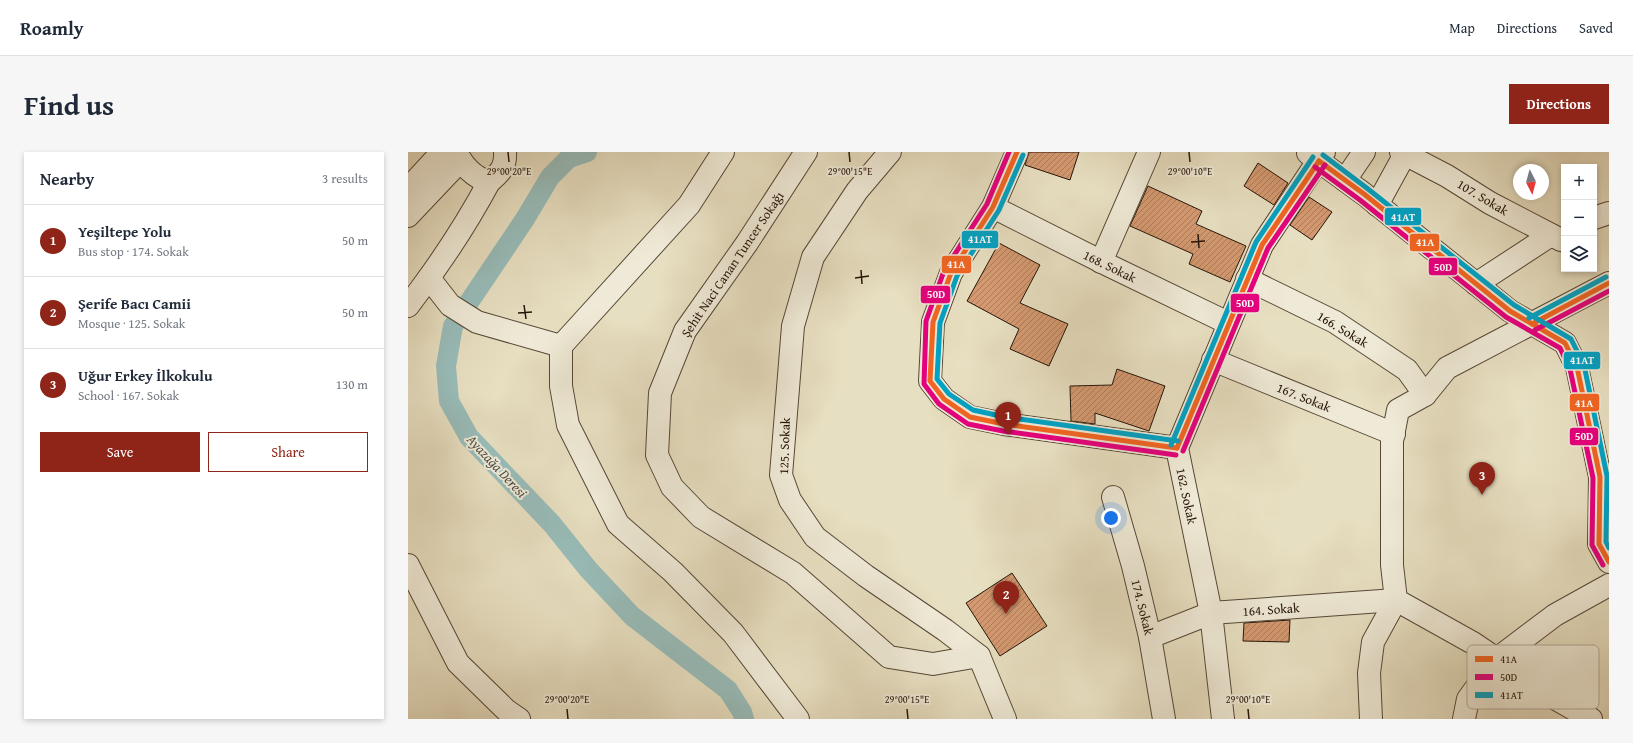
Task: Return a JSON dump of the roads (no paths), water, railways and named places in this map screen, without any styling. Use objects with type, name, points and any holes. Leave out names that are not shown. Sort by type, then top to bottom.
[{"type":"street","points":[[408,306],[429,278],[477,205],[489,182],[501,173],[506,161],[505,152]]},
{"type":"street","points":[[723,152],[689,205],[561,346],[561,386],[568,425],[618,524],[672,572],[733,634],[798,719]]},
{"type":"street","name":"Şehit Naci Canan Tuncer Sokağı","points":[[806,152],[747,243],[685,331],[660,393],[657,455],[672,487],[701,517],[793,573],[888,657],[933,664],[979,656]]},
{"type":"street","name":"125. Sokak","points":[[890,152],[857,191],[813,257],[793,326],[781,475],[790,500],[815,537],[866,576],[946,630],[979,656],[1005,719]]},
{"type":"street","points":[[1017,152],[993,207],[951,273],[933,322],[930,381],[944,399],[970,417],[1004,424],[1177,448],[1228,323],[1262,245],[1317,155],[1345,180],[1510,311],[1565,343],[1577,367],[1605,476],[1599,544],[1609,562]]},
{"type":"street","points":[[1101,262],[1149,152]]},
{"type":"street","points":[[1345,180],[1364,152]]},
{"type":"street","points":[[1377,205],[1403,153]]},
{"type":"street","name":"107. Sokak","points":[[1403,153],[1447,176],[1490,203],[1557,236]]},
{"type":"street","points":[[452,155],[470,173],[479,179],[489,182]]},
{"type":"street","points":[[408,189],[452,155]]},
{"type":"street","points":[[408,216],[452,155]]},
{"type":"street","name":"168. Sokak","points":[[993,207],[1101,262],[1228,323]]},
{"type":"street","points":[[1597,217],[1609,213]]},
{"type":"street","points":[[1476,284],[1557,236]]},
{"type":"street","points":[[429,278],[450,305],[477,322],[561,346]]},
{"type":"street","name":"166. Sokak","points":[[1247,279],[1335,322],[1408,370],[1425,396]]},
{"type":"street","points":[[1371,719],[1370,673],[1373,642],[1396,600],[1392,566],[1392,441],[1398,410],[1425,396],[1447,368],[1609,283]]},
{"type":"street","name":"167. Sokak","points":[[1213,360],[1394,434]]},
{"type":"street","name":"162. Sokak","points":[[1177,448],[1212,613],[1223,719]]},
{"type":"street","name":"174. Sokak","points":[[1113,497],[1133,566],[1150,637],[1164,719]]},
{"type":"street","points":[[408,565],[458,663],[506,710],[519,719]]},
{"type":"street","points":[[1515,645],[1555,615],[1609,585]]},
{"type":"street","points":[[1396,600],[1476,645]]},
{"type":"street","name":"164. Sokak","points":[[1150,637],[1212,613],[1396,600]]},
{"type":"street","points":[[1464,719],[1467,704]]},
{"type":"street","points":[[1574,709],[1591,719]]},
{"type":"waterway","name":"Ayazağa Deresi","points":[[587,152],[569,158],[550,177],[525,219],[453,326],[446,366],[449,401],[469,437],[552,524],[588,569],[632,616],[728,690],[742,712],[744,719]]},
{"type":"place","name":"Yeşiltepe Yolu","points":[[1008,435]]},
{"type":"place","name":"Uğur Erkey İlkokulu","points":[[1482,495]]},
{"type":"place","name":"Şerife Bacı Camii","points":[[1006,614]]}]
